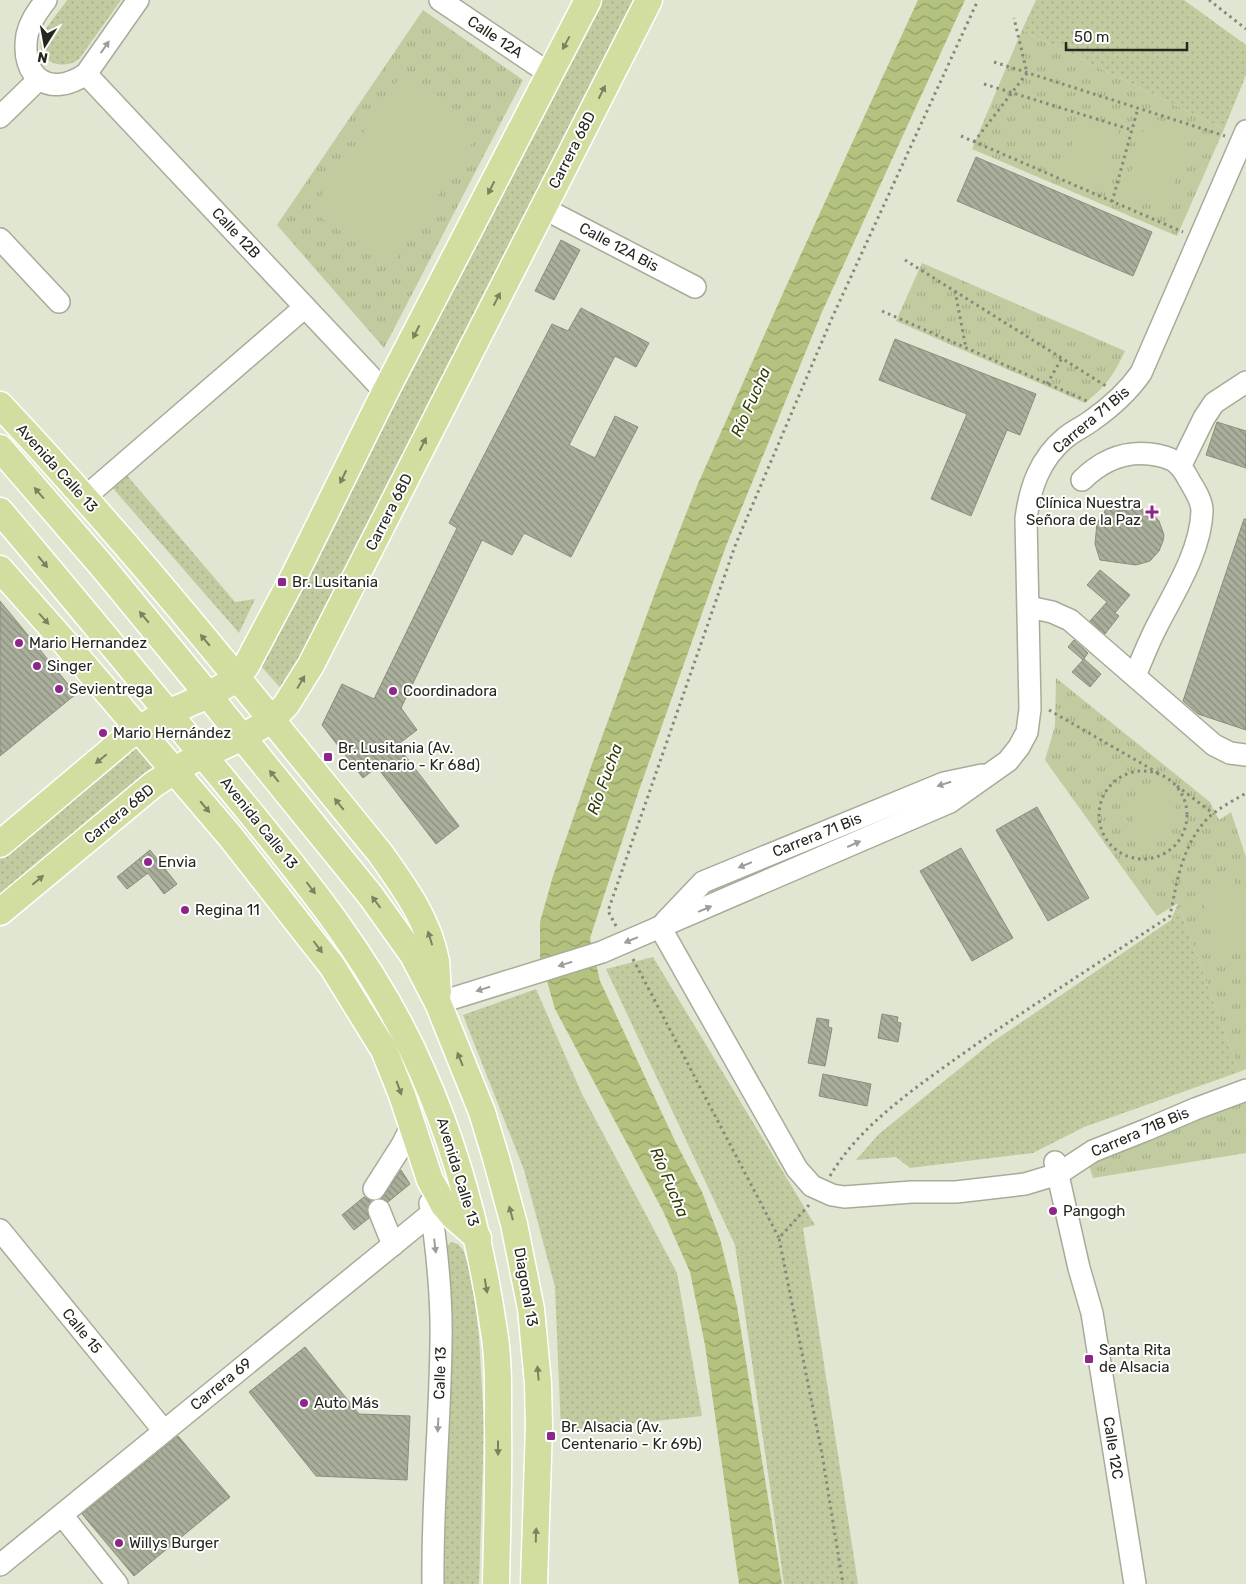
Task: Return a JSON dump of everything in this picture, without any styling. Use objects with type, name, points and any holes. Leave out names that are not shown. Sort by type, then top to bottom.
[{"type":"main road","points":[[0,844],[139,729],[208,695],[236,678],[252,656],[385,392],[588,0]]},
{"type":"main road","name":"Carrera 68D","points":[[0,912],[174,770],[243,737],[270,720],[286,705],[311,665],[650,0]]},
{"type":"main road","name":"Avenida Calle 13","points":[[0,405],[42,449],[84,498],[380,853],[408,892],[421,915],[436,963],[438,1003]]},
{"type":"main road","name":"Avenida Calle 13","points":[[0,448],[102,566],[372,896],[413,955],[438,1003]]},
{"type":"main road","name":"Avenida Calle 13","points":[[0,511],[302,876],[363,961],[388,1002],[422,1069],[460,1170],[478,1238]]},
{"type":"main road","name":"Avenida Calle 13","points":[[0,569],[230,836],[332,966],[370,1026],[392,1068],[430,1180],[437,1208],[454,1217],[478,1238]]},
{"type":"main road","name":"Diagonal 13","points":[[438,1003],[482,1112],[516,1233],[532,1309],[538,1383],[539,1425],[534,1584]]},
{"type":"main road","points":[[370,1026],[422,1069]]},
{"type":"main road","points":[[478,1238],[495,1335],[497,1370],[496,1584]]},
{"type":"street","points":[[46,0],[32,19],[26,48],[29,65],[38,80],[51,84],[66,84],[86,74],[138,0]]},
{"type":"street","name":"Calle 12A","points":[[440,0],[550,74]]},
{"type":"street","name":"Calle 12B","points":[[86,74],[385,392]]},
{"type":"street","points":[[0,117],[38,80]]},
{"type":"street","name":"Carrera 71 Bis","points":[[438,1003],[602,952],[660,928],[703,882],[944,783],[992,773],[1008,761],[1019,747],[1027,732],[1030,709],[1026,519],[1029,497],[1035,477],[1047,457],[1066,437],[1118,402],[1141,373],[1236,134]]},
{"type":"street","name":"Calle 12A Bis","points":[[543,208],[695,287]]},
{"type":"street","points":[[0,239],[59,302]]},
{"type":"street","points":[[84,498],[305,307]]},
{"type":"street","points":[[1181,465],[1204,418],[1214,403],[1246,382]]},
{"type":"street","points":[[1082,480],[1102,462],[1138,453],[1156,455],[1181,465],[1198,495],[1202,510],[1197,542],[1135,676]]},
{"type":"street","points":[[1029,607],[1052,612],[1070,620],[1214,745],[1230,753],[1246,755]]},
{"type":"street","points":[[660,928],[797,1169],[812,1186],[821,1191]]},
{"type":"street","name":"Carrera 71B Bis","points":[[821,1191],[832,1196],[844,1197],[912,1192],[956,1192],[1025,1184],[1063,1163],[1093,1150],[1246,1090]]},
{"type":"street","points":[[374,1188],[402,1145],[412,1125]]},
{"type":"street","name":"Calle 12C","points":[[1063,1163],[1079,1268],[1092,1313],[1135,1584]]},
{"type":"street","name":"Carrera 69","points":[[0,1565],[437,1208]]},
{"type":"street","name":"Calle 13","points":[[433,1584],[432,1542],[441,1342],[437,1208]]},
{"type":"street","points":[[379,1210],[393,1244]]},
{"type":"street","name":"Calle 15","points":[[0,1230],[164,1431]]},
{"type":"street","points":[[62,1515],[117,1584]]},
{"type":"path","points":[[843,1584],[822,1454],[779,1238],[608,911],[734,546],[832,318],[978,0]]},
{"type":"path","points":[[1209,0],[1246,29]]},
{"type":"path","points":[[1014,18],[1027,73]]},
{"type":"path","points":[[994,62],[1138,108],[1236,134]]},
{"type":"path","points":[[974,142],[1027,73]]},
{"type":"path","points":[[984,84],[1132,130]]},
{"type":"path","points":[[1112,202],[1138,108]]},
{"type":"path","points":[[961,136],[1184,233]]},
{"type":"path","points":[[905,260],[1111,389]]},
{"type":"path","points":[[955,291],[966,348]]},
{"type":"path","points":[[882,311],[1092,404]]},
{"type":"path","points":[[1047,384],[1062,358]]},
{"type":"path","points":[[1048,710],[1163,776],[1214,814]]},
{"type":"path","points":[[1163,776],[1150,772],[1136,772],[1122,776],[1111,785],[1103,796],[1099,810],[1100,825],[1106,839],[1116,850],[1130,857],[1145,859],[1160,856],[1173,848],[1182,836],[1187,822],[1187,809],[1183,795],[1174,784]]},
{"type":"path","points":[[779,1238],[821,1191],[839,1161],[876,1121],[924,1081],[988,1036],[1170,916],[1182,861],[1190,842],[1208,818],[1246,793]]},
{"type":"green space","points":[[67,0],[121,0],[79,59],[73,63],[53,63],[43,54],[41,40]]},
{"type":"green space","points":[[599,0],[634,0],[284,692],[260,665]]},
{"type":"green space","points":[[1036,0],[1184,0],[1246,45],[1246,75],[1224,129],[1022,30]]},
{"type":"green space","points":[[423,10],[523,80],[384,348],[277,225]]},
{"type":"green space","points":[[1022,30],[1224,129],[1177,236],[972,149]]},
{"type":"green space","points":[[400,77],[481,130],[392,265],[311,211]]},
{"type":"green space","points":[[1147,117],[1191,130],[1167,208],[1124,195]]},
{"type":"green space","points":[[1079,119],[1119,130],[1101,193],[1061,182]]},
{"type":"green space","points":[[922,263],[1125,351],[1109,380],[1085,403],[896,321]]},
{"type":"green space","points":[[125,473],[235,602],[255,599],[239,633],[111,486]]},
{"type":"green space","points":[[1056,678],[1210,802],[1219,820],[1231,812],[1246,857],[1246,1069],[1239,1072],[1178,903],[1157,916],[1045,760],[1055,726]]},
{"type":"green space","points":[[140,741],[159,766],[0,896],[0,857]]},
{"type":"green space","points":[[1151,785],[1179,800],[1153,849],[1126,835]]},
{"type":"green space","points":[[929,796],[932,801],[702,901],[712,890]]},
{"type":"green space","points":[[1233,876],[1246,918],[1246,943],[1219,951],[1199,887]]},
{"type":"green space","points":[[1178,903],[1239,1072],[1084,1127],[1033,1153],[910,1168],[896,1157],[856,1160],[879,1134],[991,1043],[1171,920]]},
{"type":"green space","points":[[653,957],[815,1225],[803,1228],[858,1584],[784,1584],[735,1245],[606,969]]},
{"type":"green space","points":[[536,989],[582,1094],[677,1273],[702,1416],[561,1431],[555,1287],[524,1170],[463,1015]]},
{"type":"green space","points":[[1246,1100],[1246,1153],[1093,1178],[1087,1159]]},
{"type":"green space","points":[[451,1242],[458,1244],[463,1250],[472,1273],[479,1337],[484,1426],[479,1584],[445,1584],[446,1247]]},
{"type":"water","name":"Río Fucha","points":[[918,0],[965,0],[822,312],[726,546],[639,790],[590,938],[600,981],[675,1141],[702,1192],[720,1239],[737,1306],[782,1584],[739,1584],[705,1345],[690,1272],[663,1211],[555,1009],[540,957],[540,922],[553,876],[592,764],[656,590],[697,486],[784,291]]},
{"type":"building","points":[[976,157],[1152,232],[1133,276],[957,201]]},
{"type":"building","points":[[561,240],[580,250],[554,300],[535,291]]},
{"type":"building","points":[[581,308],[649,343],[636,367],[615,356],[569,445],[595,458],[615,416],[638,427],[571,557],[524,533],[512,555],[482,540],[401,708],[417,730],[397,745],[459,826],[436,844],[377,767],[363,778],[322,725],[342,684],[374,699],[457,528],[449,523],[552,324],[568,331]]},
{"type":"building","points":[[895,339],[1036,394],[1020,435],[1007,430],[971,516],[931,499],[967,414],[879,380]]},
{"type":"building","points":[[1217,422],[1246,431],[1246,468],[1206,455]]},
{"type":"building","points":[[1116,499],[1120,511],[1135,508],[1142,509],[1154,515],[1159,521],[1164,535],[1163,541],[1159,551],[1150,561],[1136,565],[1100,560],[1095,544],[1097,523],[1108,506]]},
{"type":"building","points":[[1244,519],[1246,519],[1246,730],[1198,714],[1183,701]]},
{"type":"building","points":[[1100,570],[1130,595],[1115,613],[1119,616],[1105,634],[1090,621],[1107,602],[1087,585]]},
{"type":"building","points":[[0,601],[76,694],[0,756]]},
{"type":"building","points":[[1074,640],[1088,653],[1083,660],[1068,647]]},
{"type":"building","points":[[1084,659],[1101,674],[1090,687],[1072,672]]},
{"type":"building","points":[[1037,807],[1089,898],[1048,921],[996,830]]},
{"type":"building","points":[[961,848],[1013,938],[972,961],[920,871]]},
{"type":"building","name":"Envia","points":[[150,850],[177,884],[164,894],[148,873],[127,889],[117,877]]},
{"type":"building","points":[[882,1014],[898,1017],[897,1022],[901,1023],[898,1042],[878,1038]]},
{"type":"building","points":[[817,1018],[829,1020],[828,1027],[832,1028],[825,1066],[808,1063]]},
{"type":"building","points":[[823,1074],[871,1084],[867,1106],[819,1096]]},
{"type":"building","points":[[401,1170],[410,1184],[388,1202],[382,1198]]},
{"type":"building","points":[[364,1197],[371,1201],[367,1209],[369,1218],[354,1230],[342,1215]]},
{"type":"building","name":"Auto Más","points":[[305,1347],[359,1414],[410,1416],[407,1480],[316,1476],[249,1392]]},
{"type":"building","points":[[178,1436],[230,1497],[134,1576],[82,1514]]},
{"type":"place","name":"Clínica Nuestra Señora de la Paz","points":[[1152,512]]},
{"type":"place","name":"Br. Lusitania","points":[[282,582]]},
{"type":"place","name":"Mario Hernandez","points":[[19,643]]},
{"type":"place","name":"Singer","points":[[37,666]]},
{"type":"place","name":"Sevientrega","points":[[59,689]]},
{"type":"place","name":"Coordinadora","points":[[393,691]]},
{"type":"place","name":"Mario Hernández","points":[[103,733]]},
{"type":"place","name":"Br. Lusitania (Av. Centenario - Kr 68d)","points":[[328,757]]},
{"type":"place","name":"Envia","points":[[148,862]]},
{"type":"place","name":"Regina 11","points":[[185,910]]},
{"type":"place","name":"Pangogh","points":[[1053,1211]]},
{"type":"place","name":"Santa Rita de Alsacia","points":[[1089,1359]]},
{"type":"place","name":"Auto Más","points":[[304,1403]]},
{"type":"place","name":"Br. Alsacia (Av. Centenario - Kr 69b)","points":[[551,1436]]},
{"type":"place","name":"Willys Burger","points":[[119,1543]]}]
